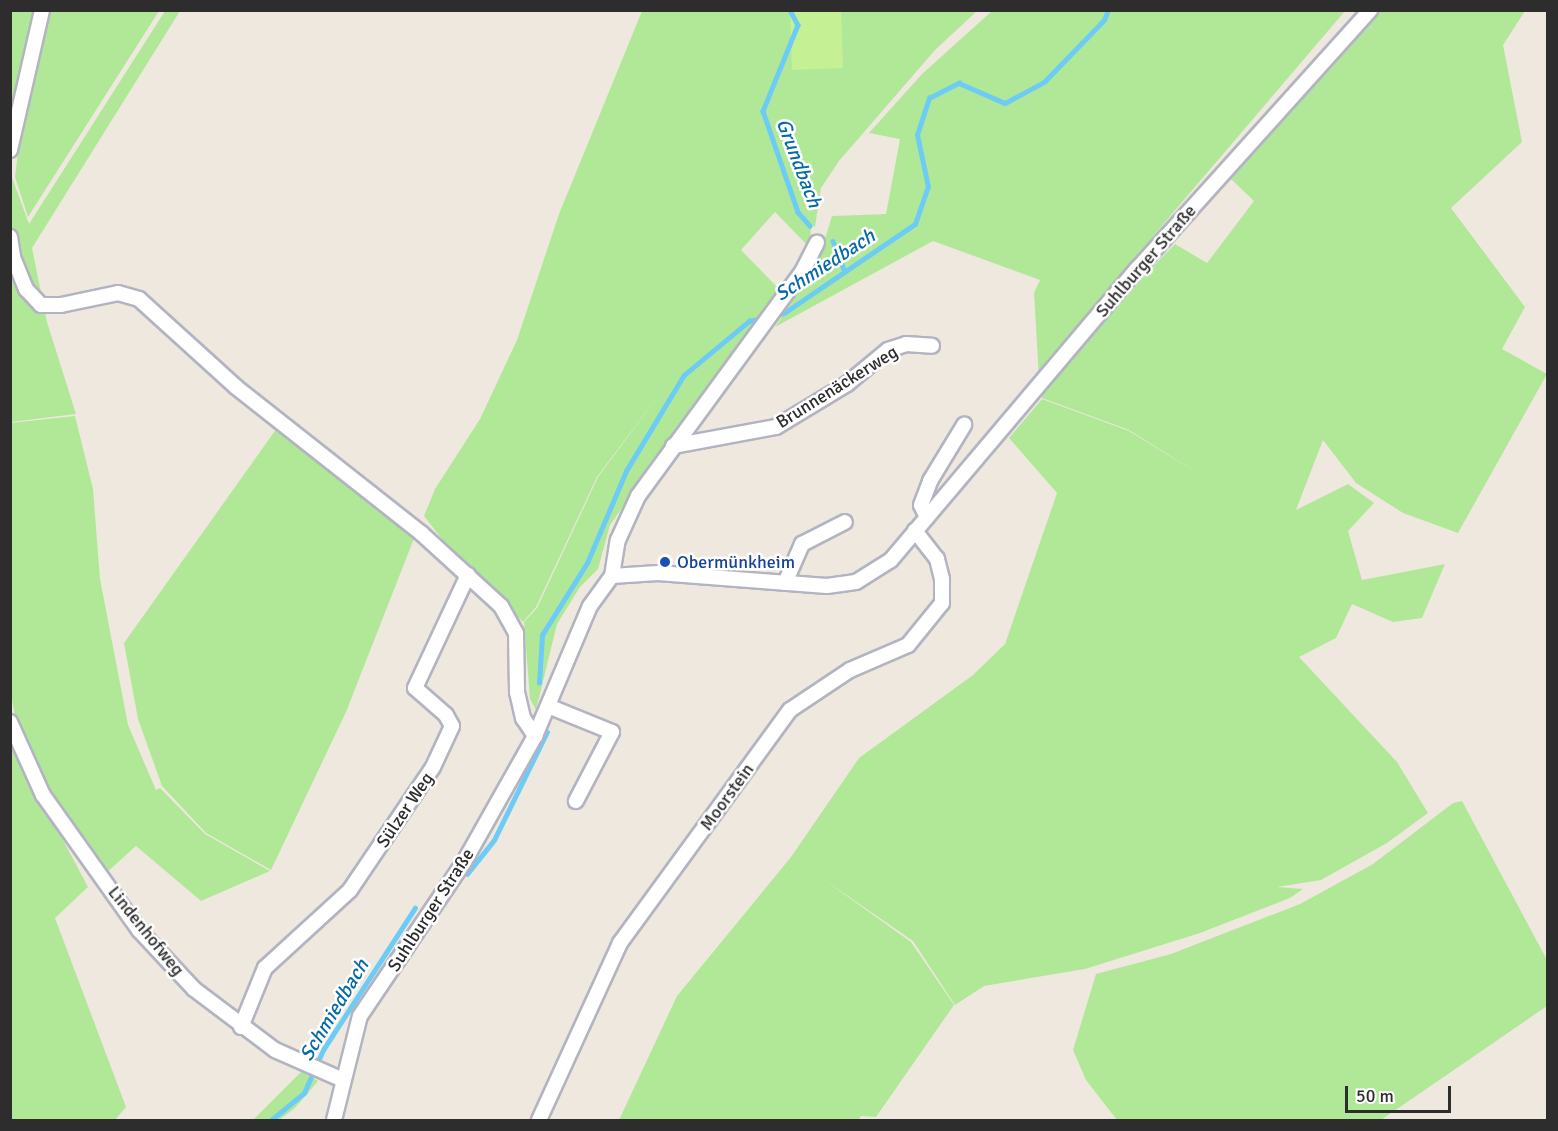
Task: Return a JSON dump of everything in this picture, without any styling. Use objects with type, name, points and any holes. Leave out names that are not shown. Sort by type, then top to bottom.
[{"type":"street","points":[[10,150],[42,10]]},
{"type":"street","name":"Suhlburger Straße","points":[[334,1120],[360,1016],[464,862],[535,736],[591,606],[612,576],[658,573],[827,586],[856,582],[891,560],[1138,268],[1370,10]]},
{"type":"street","points":[[10,237],[13,257],[26,289],[41,305],[118,293],[139,299],[236,387],[468,575],[512,621],[516,633],[517,692],[523,718],[535,736]]},
{"type":"street","points":[[612,576],[618,540],[638,496],[774,309],[817,243]]},
{"type":"street","name":"Brunnenäckerweg","points":[[673,446],[776,427],[847,384],[888,350],[906,344],[932,346]]},
{"type":"street","points":[[927,517],[921,505],[930,481],[964,425]]},
{"type":"street","points":[[785,583],[802,544],[845,522]]},
{"type":"street","name":"Moorstein","points":[[539,1120],[620,943],[790,710],[850,670],[908,645],[942,603],[942,579],[937,559],[915,531]]},
{"type":"street","name":"Sülzer Weg","points":[[241,1027],[265,968],[350,890],[434,767],[452,726],[446,715],[416,688],[468,575]]},
{"type":"street","points":[[548,706],[612,732],[576,801]]},
{"type":"street","name":"Lindenhofweg","points":[[10,722],[43,795],[140,930],[194,989],[241,1027],[275,1050],[343,1080]]},
{"type":"green space","points":[[10,11],[33,11],[11,113]]},
{"type":"green space","points":[[47,11],[159,11],[28,217],[15,177],[22,120]]},
{"type":"green space","points":[[165,11],[180,11],[32,248],[47,322],[76,414],[11,422],[10,172],[29,224]]},
{"type":"green space","points":[[642,11],[977,11],[935,50],[839,161],[821,188],[815,227],[799,217],[811,228],[809,247],[775,212],[741,250],[779,289],[610,525],[598,569],[580,587],[557,624],[536,710],[530,699],[524,622],[537,608],[598,477],[664,388],[597,477],[536,607],[523,622],[449,548],[424,516],[435,489],[480,419],[517,340],[559,214]]},
{"type":"green space","points":[[790,11],[841,11],[843,68],[792,70]]},
{"type":"green space","points":[[992,11],[1345,11],[1160,228],[1039,378],[1034,293],[1040,280],[933,241],[775,327],[817,265],[832,216],[886,214],[900,139],[869,133],[922,74]]},
{"type":"green space","points":[[1380,11],[1525,11],[1503,45],[1522,142],[1451,208],[1525,307],[1502,349],[1547,374],[1458,533],[1403,513],[1356,483],[1323,440],[1296,510],[1348,484],[1374,503],[1348,531],[1362,580],[1445,564],[1422,618],[1393,622],[1352,604],[1336,638],[1299,657],[1397,762],[1428,813],[1387,843],[1321,880],[1277,887],[1303,889],[1290,898],[1200,933],[1085,969],[984,986],[955,1005],[913,941],[823,879],[911,942],[954,1005],[876,1117],[861,1116],[859,1120],[619,1120],[677,996],[791,857],[859,758],[973,675],[1005,644],[1057,493],[1009,438],[1042,399],[1129,431],[1207,479],[1129,430],[1042,398],[1042,392],[1104,317],[1175,244],[1207,263],[1254,201],[1231,179],[1365,23],[1379,34],[1366,23]]},
{"type":"green space","points":[[75,416],[93,489],[100,579],[128,725],[156,790],[160,788],[205,834],[270,871],[201,901],[136,846],[106,873],[47,791],[15,715],[11,694],[10,423]]},
{"type":"green space","points":[[277,428],[415,536],[346,712],[271,870],[206,833],[162,786],[138,719],[124,643]]},
{"type":"green space","points":[[10,740],[88,887],[55,918],[126,1107],[115,1120],[11,1120]]},
{"type":"green space","points":[[1462,801],[1547,960],[1547,1006],[1381,1120],[1117,1120],[1086,1080],[1073,1050],[1096,974],[1171,954],[1300,904],[1373,864],[1453,803]]},
{"type":"green space","points":[[302,1071],[318,1081],[295,1108],[279,1120],[253,1120]]},
{"type":"waterway","name":"Grundbach","points":[[790,10],[798,25],[763,111],[798,212],[810,226]]},
{"type":"waterway","name":"Schmiedbach","points":[[774,316],[784,313],[915,224],[928,187],[917,135],[929,98],[959,83],[1005,103],[1044,82],[1104,20],[1108,10]]},
{"type":"waterway","name":"Grundbach","points":[[833,241],[845,272]]},
{"type":"waterway","name":"Schmiedbach","points":[[539,683],[542,635],[587,563],[626,471],[684,375],[749,321],[763,318]]},
{"type":"waterway","name":"Schmiedbach","points":[[467,874],[494,840],[547,732]]},
{"type":"waterway","name":"Schmiedbach","points":[[271,1120],[304,1093],[323,1050],[415,908]]},
{"type":"place","name":"Obermünkheim","points":[[665,562]]}]
